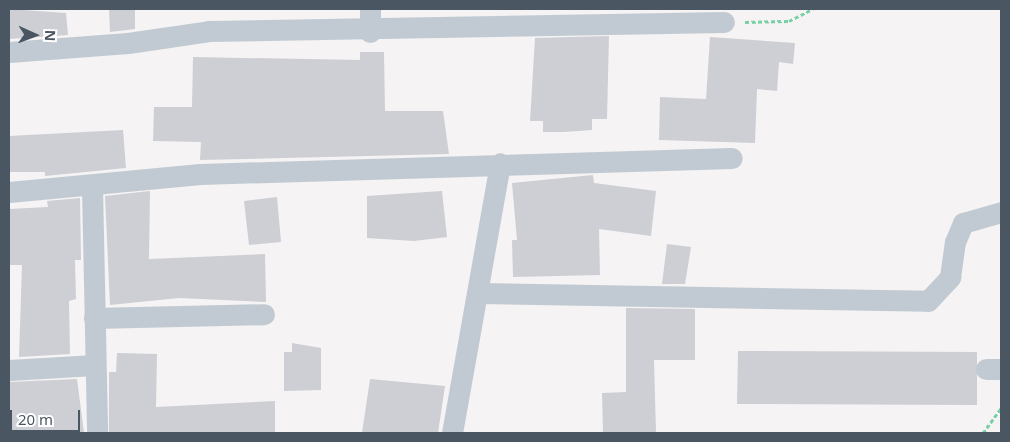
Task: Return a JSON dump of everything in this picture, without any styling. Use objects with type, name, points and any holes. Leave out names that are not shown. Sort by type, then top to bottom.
[{"type":"street","points":[[370,9],[370,32]]},
{"type":"street","points":[[9,52],[128,43],[209,31],[370,32],[724,22]]},
{"type":"street","points":[[9,192],[92,187],[200,174],[500,162],[732,158]]},
{"type":"street","points":[[452,433],[500,162]]},
{"type":"street","points":[[92,187],[97,433]]},
{"type":"street","points":[[477,293],[928,301],[950,277],[955,242],[964,223],[1001,212]]},
{"type":"street","points":[[94,318],[264,314]]},
{"type":"street","points":[[9,370],[95,365]]},
{"type":"path","points":[[724,22],[789,21],[813,9]]},
{"type":"path","points":[[983,433],[1001,408]]},
{"type":"building","points":[[9,9],[66,13],[68,35],[9,39]]},
{"type":"building","points":[[109,9],[135,9],[135,29],[110,32]]},
{"type":"building","points":[[609,36],[607,119],[592,119],[592,130],[543,132],[543,121],[530,121],[535,38]]},
{"type":"building","points":[[710,37],[795,43],[793,64],[779,62],[777,91],[757,89],[755,143],[659,140],[660,97],[706,99]]},
{"type":"building","points":[[360,52],[384,52],[385,111],[443,111],[449,154],[200,160],[201,142],[153,141],[154,107],[192,107],[193,57],[360,60]]},
{"type":"building","points":[[123,130],[126,168],[45,176],[45,172],[9,172],[9,136]]},
{"type":"building","points":[[593,175],[594,183],[656,191],[651,236],[599,229],[600,275],[513,277],[512,240],[517,240],[512,183]]},
{"type":"building","points":[[150,191],[149,259],[265,254],[266,302],[179,298],[110,305],[105,196]]},
{"type":"building","points":[[442,191],[447,237],[414,241],[367,238],[367,196]]},
{"type":"building","points":[[277,197],[281,242],[249,245],[244,201]]},
{"type":"building","points":[[80,198],[81,260],[75,260],[76,299],[69,301],[70,354],[19,357],[22,265],[9,265],[9,209],[48,207],[47,201]]},
{"type":"building","points":[[667,244],[691,247],[685,284],[662,284]]},
{"type":"building","points":[[626,308],[695,309],[695,360],[654,360],[656,433],[603,433],[602,393],[626,392]]},
{"type":"building","points":[[292,343],[321,348],[321,390],[284,391],[284,352],[292,352]]},
{"type":"building","points":[[738,351],[977,352],[977,405],[737,404]]},
{"type":"building","points":[[117,353],[157,354],[156,407],[275,401],[275,433],[109,433],[109,372],[116,372]]},
{"type":"building","points":[[77,379],[84,433],[9,433],[9,382]]},
{"type":"building","points":[[370,379],[445,386],[438,433],[362,433]]}]
